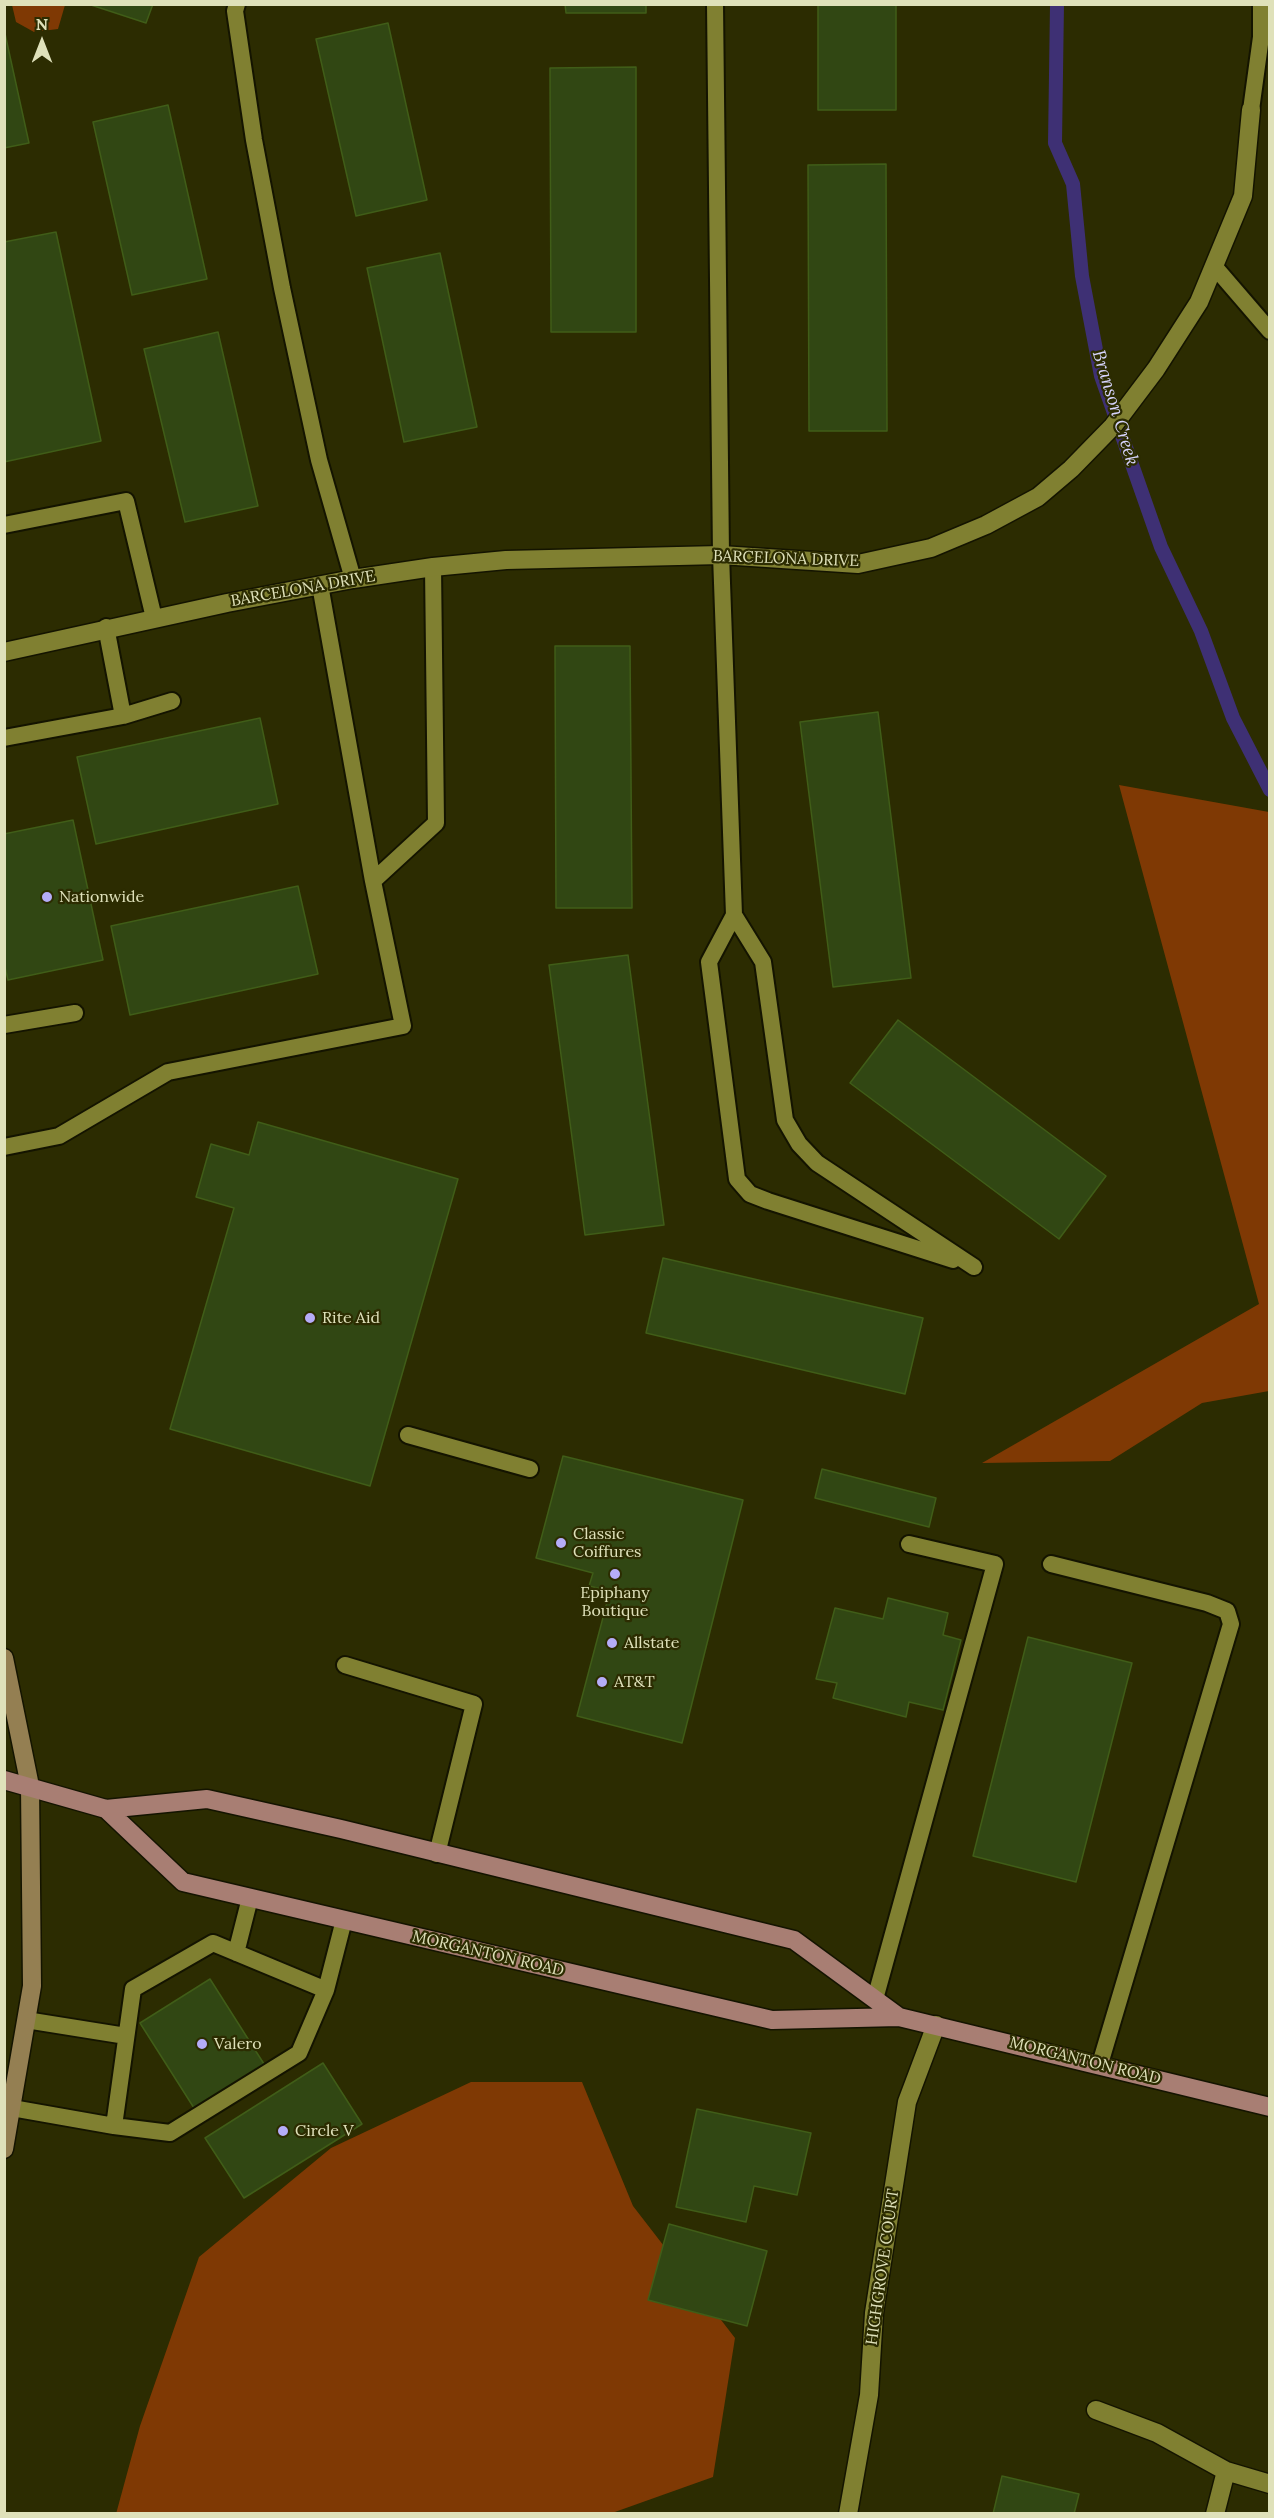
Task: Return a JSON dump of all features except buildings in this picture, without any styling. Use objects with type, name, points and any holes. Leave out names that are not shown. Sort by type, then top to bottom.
[{"type":"main road","points":[[4,1658],[30,1786],[32,1986],[4,2149]]},
{"type":"main road","name":"MORGANTON ROAD","points":[[4,1780],[106,1809],[207,1799],[794,1940],[899,2017]]},
{"type":"main road","name":"MORGANTON ROAD","points":[[106,1809],[183,1882],[772,2020],[899,2017],[1100,2064],[1269,2108]]},
{"type":"street","name":"BARCELONA DRIVE","points":[[4,652],[106,627],[353,579],[433,567],[506,560],[721,555],[858,564],[931,548],[986,525],[1038,497],[1113,426],[1156,369],[1199,302],[1243,196],[1251,110]]},
{"type":"street","name":"HIGHGROVE COURT","points":[[848,2514],[869,2395],[874,2313],[906,2102],[936,2025]]},
{"type":"street","points":[[1096,2410],[1157,2433],[1226,2471],[1269,2484]]},
{"type":"street","points":[[1215,2514],[1226,2471]]},
{"type":"lane","points":[[237,4],[235,11],[254,140],[282,288],[319,460],[353,579]]},
{"type":"lane","points":[[715,4],[721,555],[734,915],[709,962],[737,1179],[750,1194],[768,1201],[974,1267],[817,1163],[799,1144],[786,1120],[764,962],[734,915]]},
{"type":"lane","name":"BARCELONA DRIVE","points":[[1251,110],[1265,37],[1261,4]]},
{"type":"lane","points":[[1214,266],[1269,332]]},
{"type":"lane","points":[[4,525],[126,501],[154,618]]},
{"type":"lane","points":[[373,880],[436,823],[433,567]]},
{"type":"lane","points":[[4,1147],[59,1136],[168,1072],[403,1026],[373,880],[321,585]]},
{"type":"lane","points":[[106,627],[123,716]]},
{"type":"lane","points":[[4,738],[123,716],[172,701]]},
{"type":"lane","points":[[4,1025],[75,1012]]},
{"type":"lane","points":[[408,1435],[530,1469]]},
{"type":"lane","points":[[875,1999],[995,1564],[909,1544]]},
{"type":"lane","points":[[1051,1564],[1207,1604],[1227,1611],[1231,1624],[1100,2064]]},
{"type":"lane","points":[[345,1665],[474,1704],[437,1854]]},
{"type":"lane","points":[[236,1953],[250,1898]]},
{"type":"lane","points":[[12,2108],[114,2126],[170,2133],[299,2053],[326,1990],[344,1920]]},
{"type":"lane","points":[[114,2126],[133,1989],[213,1943],[326,1990]]},
{"type":"lane","points":[[26,2020],[126,2036]]},
{"type":"shaded area","points":[[12,5],[65,5],[58,29],[34,32],[16,22]]},
{"type":"shaded area","points":[[1119,785],[1269,812],[1269,1391],[1202,1403],[1110,1461],[982,1463],[1259,1304]]},
{"type":"shaded area","points":[[471,2082],[582,2082],[633,2206],[735,2338],[713,2477],[612,2513],[116,2514],[140,2426],[199,2257],[331,2148]]},
{"type":"waterway","name":"Branson Creek","points":[[1057,4],[1055,143],[1073,184],[1082,276],[1101,376],[1161,547],[1201,631],[1233,718],[1270,790]]},
{"type":"place","name":"Nationwide","points":[[47,897]]},
{"type":"place","name":"Rite Aid","points":[[310,1318]]},
{"type":"place","name":"Classic Coiffures","points":[[561,1543]]},
{"type":"place","name":"Epiphany Boutique","points":[[615,1574]]},
{"type":"place","name":"Allstate","points":[[612,1643]]},
{"type":"place","name":"AT&T","points":[[602,1682]]},
{"type":"place","name":"Valero","points":[[202,2044]]},
{"type":"place","name":"Circle V","points":[[283,2131]]}]
